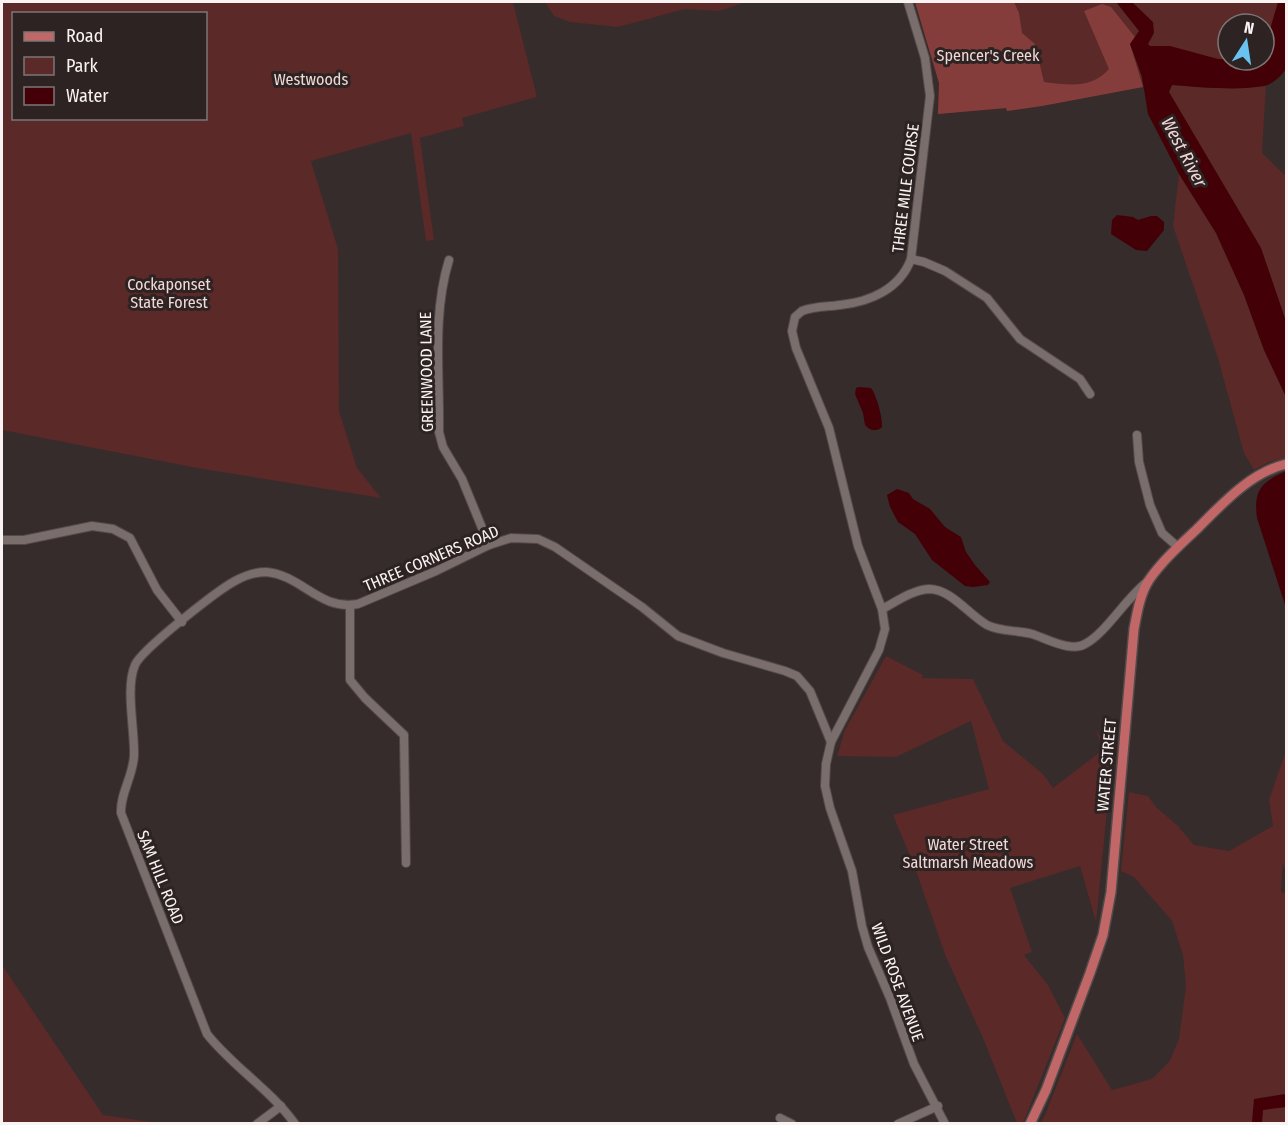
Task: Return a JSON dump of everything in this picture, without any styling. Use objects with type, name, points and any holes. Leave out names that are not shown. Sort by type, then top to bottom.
[{"type":"main road","name":"WATER STREET","points":[[1030,1124],[1046,1090],[1103,935],[1111,892],[1134,629],[1139,606],[1149,581],[1178,547],[1251,480],[1272,468],[1287,464]]},
{"type":"street","name":"THREE MILE COURSE","points":[[882,609],[858,546],[829,428],[796,348],[792,327],[795,317],[802,311],[860,302],[881,294],[903,276],[911,259],[930,96],[925,57],[908,2]]},
{"type":"street","points":[[911,259],[945,271],[987,298],[1020,339],[1080,380],[1090,394]]},
{"type":"street","name":"GREENWOOD LANE","points":[[449,260],[443,280],[438,316],[439,432],[443,447],[462,479],[489,545]]},
{"type":"street","points":[[1137,435],[1139,462],[1145,489],[1162,533],[1178,547]]},
{"type":"street","points":[[2,540],[24,540],[92,526],[104,526],[118,530],[130,538],[157,590],[182,622]]},
{"type":"street","name":"THREE CORNERS ROAD","points":[[182,622],[243,577],[264,572],[292,579],[323,600],[350,605],[358,604],[436,571],[489,545],[511,538],[524,537],[547,542],[642,607],[678,636],[797,676],[810,691],[831,742]]},
{"type":"street","points":[[882,609],[917,592],[934,590],[945,594],[989,626],[1034,635],[1064,646],[1083,646],[1094,638],[1135,591],[1149,581]]},
{"type":"street","points":[[350,605],[350,680],[365,698],[404,735],[406,863]]},
{"type":"street","name":"WILD ROSE AVENUE","points":[[882,609],[885,629],[882,642],[831,742],[825,764],[826,793],[850,862],[864,934],[914,1064],[938,1106],[945,1124]]},
{"type":"street","name":"SAM HILL ROAD","points":[[182,622],[139,657],[133,669],[131,681],[134,756],[121,813],[204,1028],[222,1050],[281,1106],[295,1124]]},
{"type":"street","points":[[257,1124],[281,1106]]},
{"type":"street","points":[[898,1124],[938,1106]]},
{"type":"street","points":[[780,1118],[792,1124]]},
{"type":"green space","name":"Cockaponset State Forest","points":[[2,2],[513,2],[537,97],[462,118],[464,126],[420,138],[434,240],[426,241],[411,133],[311,161],[338,249],[339,411],[357,468],[381,498],[197,468],[2,430]]},
{"type":"green space","points":[[545,2],[754,2],[719,11],[685,9],[618,27],[570,22],[554,16]]},
{"type":"green space","name":"Spencer's Creek","points":[[915,2],[1286,2],[1276,35],[1276,12],[1216,12],[1216,59],[1151,53],[1135,38],[1143,87],[1007,111],[1006,108],[938,114],[939,83]]},
{"type":"green space","points":[[915,2],[1014,2],[1019,13],[1022,33],[1035,44],[1044,82],[1071,84],[1095,80],[1109,69],[1084,11],[1102,4],[1111,7],[1135,37],[1130,44],[1143,87],[1007,111],[1006,108],[938,114],[939,83]]},
{"type":"green space","points":[[1172,85],[1210,88],[1266,86],[1262,153],[1286,176],[1286,322],[1218,177],[1169,92]]},
{"type":"green space","points":[[1179,174],[1216,233],[1286,397],[1286,458],[1269,462],[1254,470],[1244,453],[1217,355],[1173,226]]},
{"type":"green space","name":"Water Street Saltmarsh Meadows","points":[[886,656],[923,675],[922,678],[973,679],[1003,741],[1043,774],[1053,788],[1104,749],[1095,730],[1113,750],[1096,922],[1080,866],[1010,888],[1032,952],[1024,955],[1048,985],[1065,1018],[1023,1123],[1017,1123],[983,1038],[946,957],[915,868],[893,815],[989,789],[971,721],[896,757],[837,756],[845,730]]},
{"type":"green space","points":[[1286,751],[1286,872],[1283,864],[1281,891],[1286,894],[1286,1094],[1258,1098],[1286,1105],[1286,1123],[1040,1124],[1077,1034],[1112,1090],[1152,1079],[1169,1062],[1179,1039],[1186,986],[1183,955],[1172,921],[1134,877],[1121,871],[1129,792],[1148,796],[1194,845],[1229,851],[1273,826],[1269,800]]},
{"type":"green space","points":[[2,965],[103,1115],[158,1123],[2,1123]]},
{"type":"water","name":"West River","points":[[1116,2],[1134,2],[1153,22],[1154,33],[1148,44],[1150,46],[1170,46],[1216,58],[1216,72],[1276,72],[1275,12],[1278,2],[1286,2],[1286,69],[1277,79],[1264,86],[1242,88],[1172,85],[1169,92],[1261,248],[1286,321],[1286,397],[1216,233],[1179,174],[1148,114],[1142,77],[1130,44],[1139,31]]},
{"type":"water","points":[[1117,215],[1138,220],[1157,216],[1164,222],[1164,230],[1147,251],[1136,250],[1111,234],[1112,220]]},
{"type":"water","points":[[856,388],[871,388],[875,395],[882,423],[882,427],[878,430],[871,430],[865,425],[855,394]]},
{"type":"water","points":[[1286,471],[1286,608],[1257,518],[1256,500],[1265,483]]},
{"type":"water","points":[[897,489],[909,493],[913,499],[930,509],[945,527],[961,537],[966,552],[990,582],[988,585],[965,586],[932,560],[915,534],[898,522],[890,507],[887,495]]},
{"type":"water","points":[[1286,1094],[1286,1107],[1263,1110],[1262,1123],[1242,1123],[1252,1122],[1254,1099]]},
{"type":"park label","name":"Westwoods","points":[[311,79]]}]
